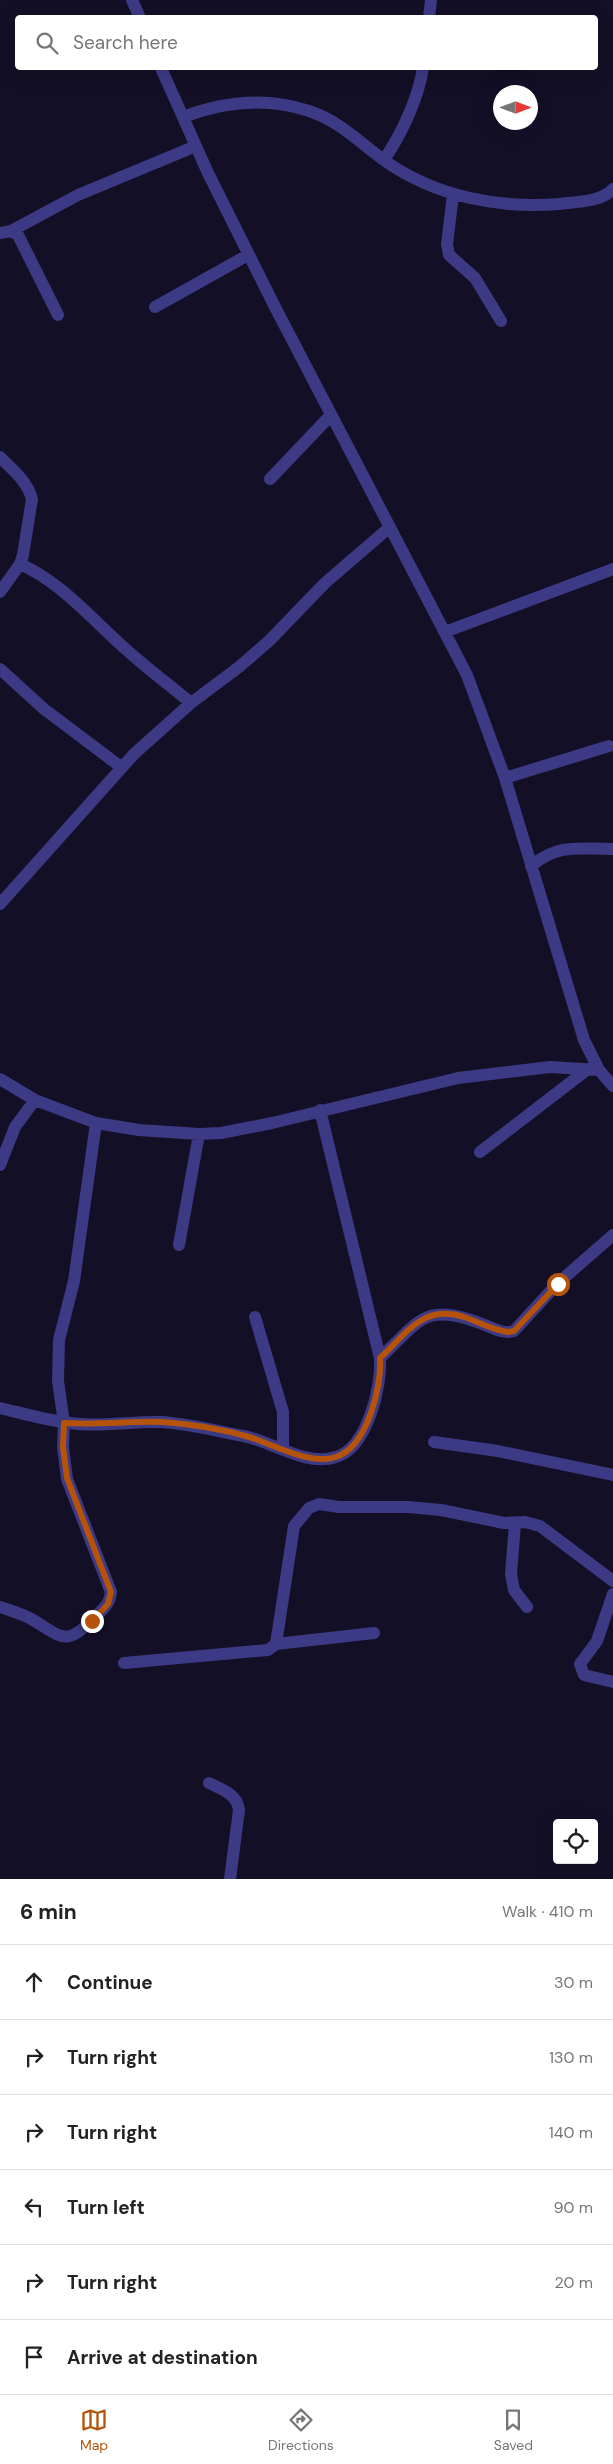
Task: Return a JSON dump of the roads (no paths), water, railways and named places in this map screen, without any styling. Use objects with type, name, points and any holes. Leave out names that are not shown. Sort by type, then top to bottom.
[{"type":"street","points":[[132,0],[139,15]]},
{"type":"street","points":[[429,15],[431,0]]},
{"type":"street","points":[[163,70],[196,146],[248,255],[466,675],[505,778],[594,1069],[613,1086]]},
{"type":"street","points":[[384,160],[396,142],[417,92],[422,70]]},
{"type":"street","points":[[183,117],[210,106],[242,101],[272,102],[310,111],[338,124],[356,136],[384,160],[411,177],[453,195],[495,202],[551,204],[581,202],[609,193],[613,189]]},
{"type":"street","points":[[6,232],[78,195],[196,146]]},
{"type":"street","points":[[453,195],[447,244],[449,255],[475,278],[501,322]]},
{"type":"street","points":[[6,232],[18,235],[58,314]]},
{"type":"street","points":[[155,307],[248,255]]},
{"type":"street","points":[[270,479],[331,415]]},
{"type":"street","points":[[0,457],[19,476],[30,491],[32,499],[20,564],[0,592]]},
{"type":"street","points":[[0,904],[121,767],[191,703],[239,667],[269,641],[325,583],[390,527]]},
{"type":"street","points":[[20,564],[32,569],[75,602],[129,652],[191,703]]},
{"type":"street","points":[[445,632],[613,569]]},
{"type":"street","points":[[0,669],[44,709],[121,767]]},
{"type":"street","points":[[505,778],[609,746]]},
{"type":"street","points":[[531,866],[543,856],[557,849],[613,850]]},
{"type":"street","points":[[0,1079],[34,1100],[96,1123],[199,1134],[230,1131],[458,1078],[550,1067],[594,1069]]},
{"type":"street","points":[[480,1152],[594,1069]]},
{"type":"street","points":[[0,1165],[15,1127],[34,1100]]},
{"type":"street","points":[[0,1408],[64,1423],[164,1422],[198,1427],[249,1437],[302,1456],[337,1457],[355,1444],[370,1416],[382,1375],[380,1358],[320,1110]]},
{"type":"street","points":[[0,1607],[32,1620],[56,1635],[64,1637],[72,1635],[92,1621],[108,1604],[110,1598],[111,1592],[67,1478],[63,1447],[64,1423],[58,1381],[59,1340],[74,1281],[96,1123]]},
{"type":"street","points":[[179,1245],[199,1134]]},
{"type":"street","points":[[380,1358],[426,1316],[439,1313],[462,1316],[502,1332],[514,1331],[558,1284],[613,1235]]},
{"type":"street","points":[[255,1317],[283,1412],[283,1450]]},
{"type":"street","points":[[434,1442],[498,1451],[613,1474]]},
{"type":"street","points":[[276,1644],[294,1526],[309,1508],[319,1504],[339,1507],[408,1507],[464,1514],[504,1523],[525,1522],[540,1526],[613,1581]]},
{"type":"street","points":[[515,1523],[511,1574],[514,1590],[527,1607]]},
{"type":"street","points":[[613,1594],[597,1641],[580,1664],[584,1675],[613,1682]]},
{"type":"street","points":[[124,1663],[268,1650],[276,1644],[374,1633]]},
{"type":"street","points":[[209,1783],[231,1794],[238,1802],[239,1810],[230,1879]]}]
